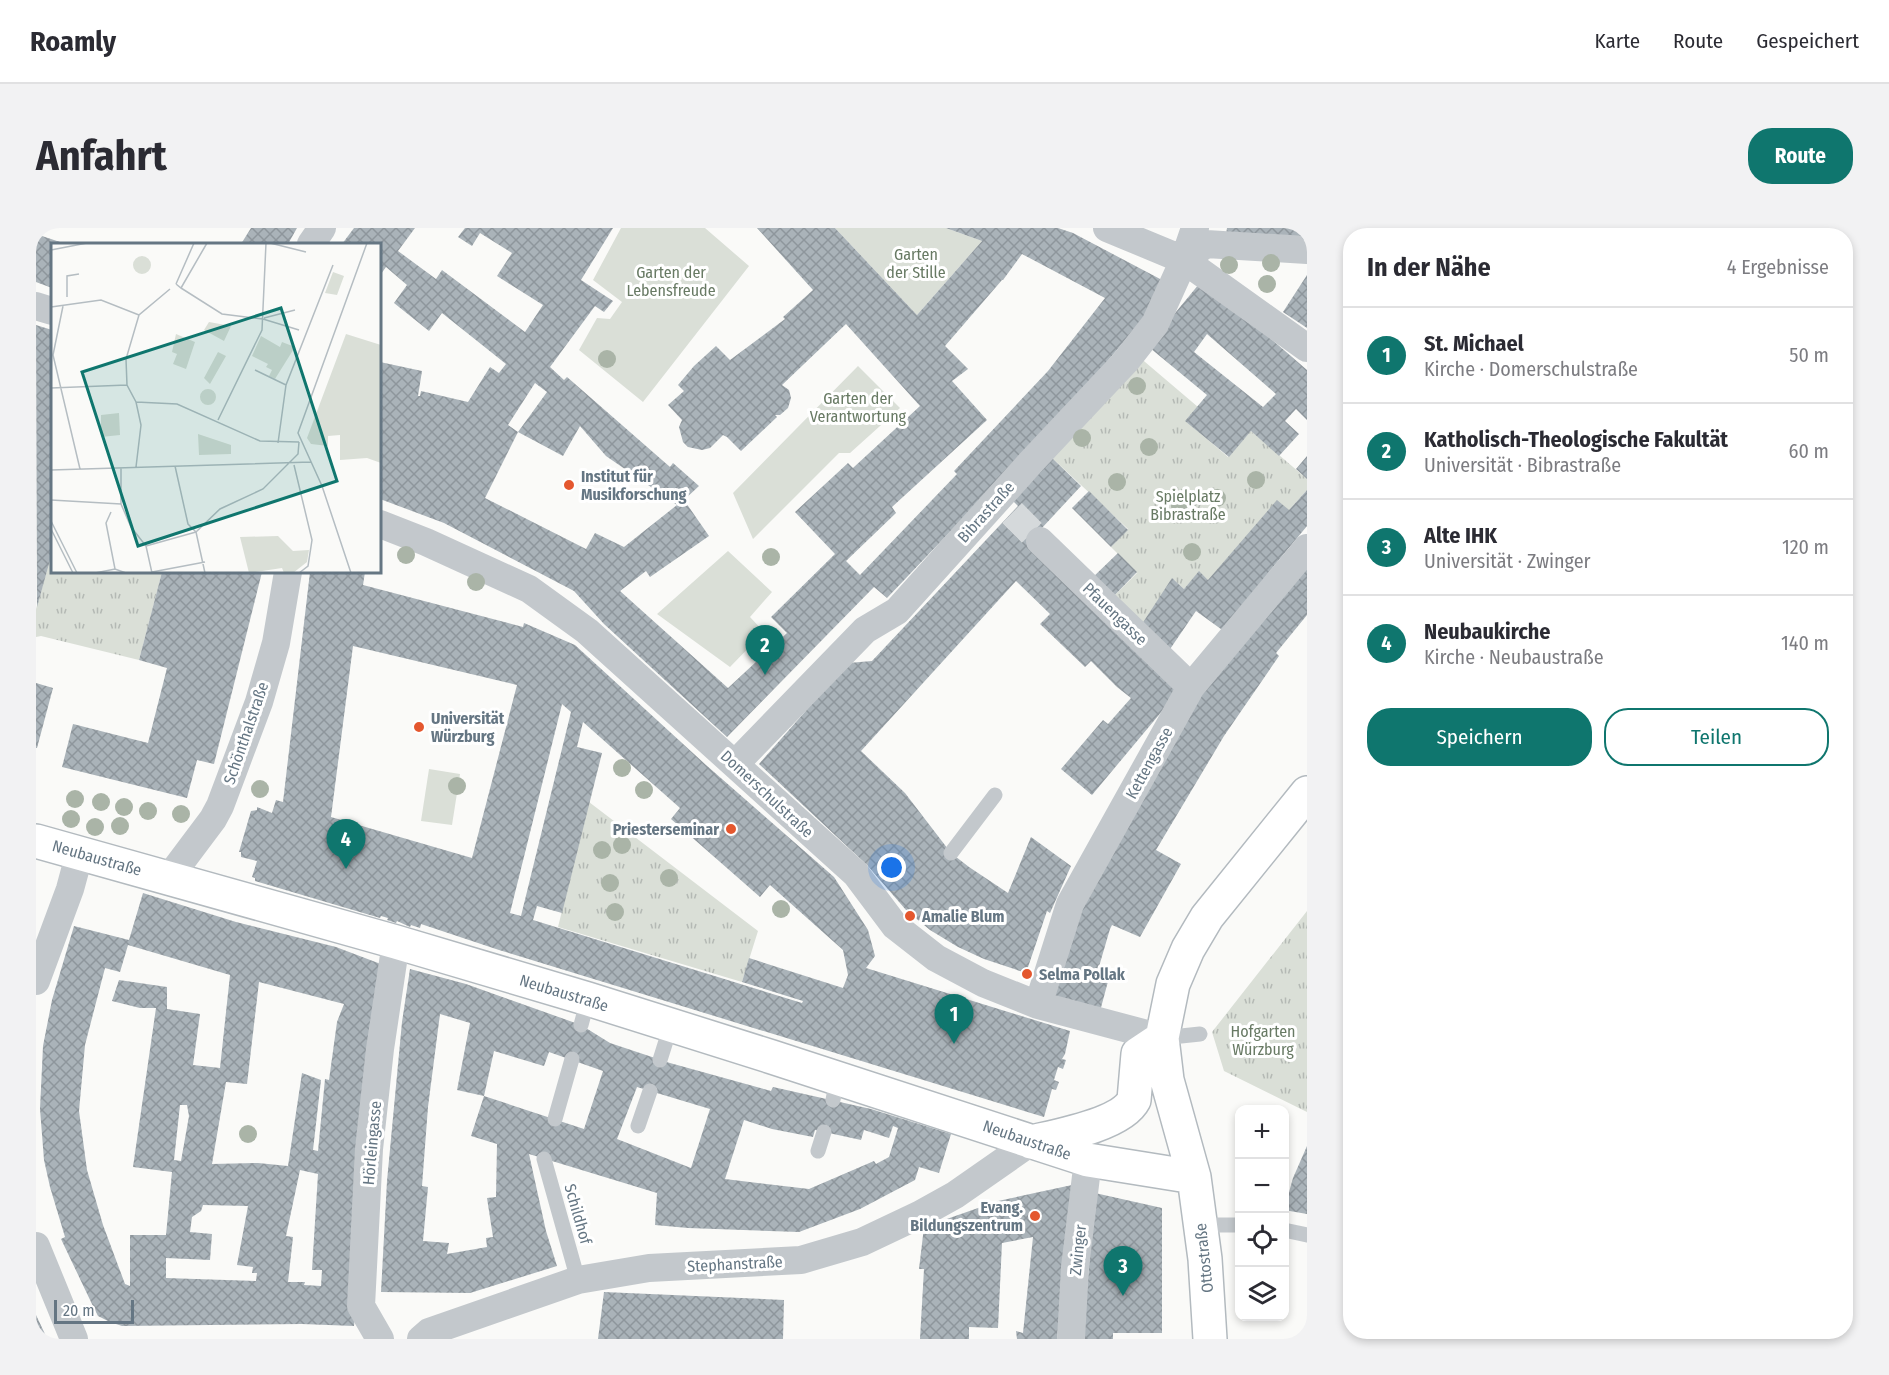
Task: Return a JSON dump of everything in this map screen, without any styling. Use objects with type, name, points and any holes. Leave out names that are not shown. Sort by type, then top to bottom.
[{"type":"street","points":[[312,243],[322,228]]},
{"type":"street","points":[[1107,228],[1184,260],[1307,348]]},
{"type":"street","name":"Bibrastraße","points":[[735,764],[865,630],[897,611],[1005,506],[1155,324],[1184,260],[1195,228]]},
{"type":"street","points":[[1184,260],[1206,244],[1307,250]]},
{"type":"street","points":[[36,306],[51,311]]},
{"type":"street","name":"Domerschulstraße","points":[[381,524],[426,542],[529,589],[586,631],[856,874],[895,926],[936,958],[983,983],[1038,1005],[1162,1038]]},
{"type":"street","name":"Pfauengasse","points":[[1040,541],[1191,687]]},
{"type":"street","name":"Kettengasse","points":[[1038,1005],[1070,904],[1191,687],[1307,548]]},
{"type":"street","name":"Schönthalstraße","points":[[168,879],[213,819],[220,806],[259,702],[276,643],[288,573]]},
{"type":"street","name":"Ottostraße","points":[[1210,1339],[1201,1225],[1194,1177],[1167,1080],[1162,1038],[1173,984],[1193,940],[1207,917],[1307,793]]},
{"type":"street","name":"Neubaustraße","points":[[36,841],[396,942],[585,1012],[671,1025],[835,1089],[1031,1142],[1088,1160],[1194,1177]]},
{"type":"street","points":[[36,981],[70,889],[80,852]]},
{"type":"street","name":"Hörleingasse","points":[[380,1339],[361,1306],[369,1149],[380,1049],[396,942]]},
{"type":"street","points":[[1031,1142],[1094,1128],[1131,1107],[1134,1100],[1138,1054],[1162,1038]]},
{"type":"street","points":[[1134,1100],[1163,1105],[1178,1123]]},
{"type":"street","name":"Stephanstraße","points":[[421,1339],[429,1332],[578,1280],[649,1268],[801,1260],[862,1242],[955,1195],[1031,1142]]},
{"type":"street","name":"Zwinger","points":[[1071,1339],[1075,1267],[1088,1160]]},
{"type":"street","points":[[36,1246],[74,1339]]},
{"type":"lane","points":[[951,853],[995,795]]},
{"type":"lane","points":[[660,1060],[671,1025]]},
{"type":"lane","points":[[1162,1038],[1200,1035]]},
{"type":"lane","points":[[555,1119],[572,1059]]},
{"type":"lane","points":[[638,1126],[650,1091]]},
{"type":"lane","points":[[818,1152],[824,1132]]},
{"type":"lane","name":"Schildhof","points":[[544,1159],[578,1280]]},
{"type":"lane","points":[[1201,1225],[1235,1225]]},
{"type":"lane","points":[[1289,1231],[1307,1235]]},
{"type":"green space","name":"Garten der Lebensfreude","points":[[621,228],[705,228],[749,266],[643,402],[579,350],[597,318],[610,319],[622,302],[593,280]]},
{"type":"green space","name":"Garten der Stille","points":[[835,228],[946,228],[982,241],[917,315]]},
{"type":"green space","name":"Spielplatz Bibrastraße","points":[[1138,356],[1198,407],[1186,421],[1228,457],[1251,431],[1307,479],[1307,490],[1289,510],[1208,580],[1199,572],[1184,589],[1173,579],[1140,627],[1111,599],[1137,573],[1111,547],[1128,529],[1050,456]]},
{"type":"green space","name":"Garten der Verantwortung","points":[[858,366],[900,408],[850,453],[839,453],[753,539],[733,493]]},
{"type":"green space","points":[[728,551],[772,592],[750,617],[764,632],[730,667],[657,614]]},
{"type":"green space","points":[[51,556],[51,573],[162,573],[139,660],[41,636],[36,637],[36,609]]},
{"type":"green space","points":[[429,769],[460,774],[452,825],[421,821]]},
{"type":"green space","points":[[589,802],[758,931],[742,982],[558,927]]},
{"type":"green space","name":"Hofgarten Würzburg","points":[[1307,911],[1307,1112],[1224,1071],[1212,1032]]},
{"type":"building","points":[[251,228],[297,228],[289,243],[242,243]]},
{"type":"building","points":[[354,228],[415,228],[398,251],[436,279],[442,270],[525,332],[543,305],[497,276],[512,253],[480,233],[472,246],[458,237],[465,228],[613,228],[581,280],[613,301],[604,312],[595,306],[550,367],[564,380],[567,377],[670,467],[673,463],[699,486],[684,500],[709,536],[650,577],[646,571],[620,591],[728,688],[787,633],[771,617],[835,554],[795,512],[848,463],[853,468],[920,406],[846,324],[782,385],[789,390],[791,398],[788,408],[780,415],[775,415],[777,417],[741,451],[723,435],[710,448],[702,450],[688,447],[683,442],[679,427],[682,420],[668,405],[684,391],[678,385],[694,366],[716,346],[730,360],[785,319],[783,317],[813,290],[757,228],[835,228],[917,315],[982,241],[946,228],[1058,228],[1073,233],[1162,280],[1143,319],[1068,408],[887,598],[874,587],[727,737],[604,624],[574,591],[444,523],[381,499],[381,362],[422,371],[418,396],[421,391],[468,402],[490,367],[499,373],[506,364],[442,313],[429,331],[394,303],[407,285],[386,267],[381,274],[381,243],[343,243]],"holes":[[[1022,254],[1105,298],[1048,371],[954,471],[957,474],[860,575],[846,561],[896,513],[892,507],[987,420],[952,381],[968,369],[945,346],[1003,280]],[[535,383],[547,392],[518,432],[508,425]],[[580,426],[606,456],[677,505],[624,547],[595,533],[586,549],[485,498],[518,432],[563,456]]]},
{"type":"building","points":[[1227,228],[1307,228],[1307,240],[1226,234]]},
{"type":"building","points":[[36,234],[63,243],[51,243],[51,288],[36,282]]},
{"type":"building","points":[[1307,275],[1307,328],[1283,312]]},
{"type":"building","points":[[1199,284],[1241,313],[1307,370],[1307,420],[1296,409],[1285,421],[1299,434],[1279,456],[1251,431],[1229,457],[1185,421],[1207,395],[1150,348]],"holes":[[[1207,334],[1276,394],[1263,407],[1194,352]]]},
{"type":"building","points":[[36,325],[51,330],[51,557],[37,607]]},
{"type":"building","points":[[1050,456],[1081,486],[1041,529],[1179,683],[1163,710],[1092,795],[1061,769],[1103,720],[1108,724],[1131,698],[1091,661],[1085,667],[1040,624],[1050,614],[1016,581],[861,751],[905,793],[951,853],[1008,893],[1031,837],[1071,866],[1050,913],[1047,911],[1026,973],[984,959],[930,930],[906,910],[867,865],[759,764],[848,663],[872,661],[1018,506],[1010,498]]},
{"type":"building","points":[[1307,456],[1307,479],[1296,469]]},
{"type":"building","points":[[1307,490],[1307,526],[1269,572],[1225,632],[1196,611],[1166,655],[1140,627],[1172,578],[1184,589],[1199,571],[1208,580],[1277,500],[1289,510]]},
{"type":"building","points":[[1089,491],[1128,530],[1111,547],[1072,508]]},
{"type":"building","points":[[1118,553],[1137,572],[1111,599],[1091,579]]},
{"type":"building","points":[[1307,555],[1307,615],[1276,653],[1279,656],[1224,736],[1156,850],[1181,864],[1140,937],[1112,925],[1110,929],[1098,970],[1110,974],[1099,1015],[1052,1002],[1076,916],[1186,714]]},
{"type":"building","points":[[162,573],[262,573],[214,764],[197,760],[187,798],[62,767],[73,724],[148,743],[167,668],[139,660]]},
{"type":"building","points":[[310,573],[365,573],[363,585],[523,627],[524,623],[575,645],[706,765],[834,877],[868,930],[875,956],[866,968],[1070,1031],[1062,1059],[1066,1060],[1063,1069],[1058,1067],[1054,1080],[1059,1082],[1056,1090],[1052,1089],[1044,1117],[421,924],[420,928],[411,925],[410,927],[397,921],[396,923],[387,920],[388,918],[381,916],[380,918],[255,881],[252,877],[257,861],[241,857],[241,852],[239,852],[251,811],[257,810],[257,807],[272,813],[276,800],[283,802]],"holes":[[[353,646],[517,685],[472,858],[331,817]],[[562,704],[571,712],[521,916],[510,913]],[[583,722],[680,808],[671,819],[760,897],[770,885],[843,950],[848,975],[843,988],[749,958],[742,982],[803,1001],[802,1003],[533,920],[537,906],[562,913],[602,753],[577,747]]]},
{"type":"building","points":[[36,683],[53,688],[37,748],[36,748]]},
{"type":"building","points":[[143,893],[236,922],[336,947],[386,966],[354,1326],[302,1324],[122,1326],[98,1316],[61,1239],[65,1237],[44,1160],[40,1109],[43,1046],[52,1000],[74,926],[129,940]],"holes":[[[128,945],[230,975],[220,1068],[193,1065],[200,1014],[167,1009],[167,987],[119,980],[112,1001],[140,1008],[156,1008],[133,1167],[172,1172],[166,1235],[130,1235],[130,1286],[125,1284],[103,1225],[87,1170],[79,1111],[85,1045],[105,968],[120,972]],[[259,982],[344,1004],[337,1022],[329,1080],[325,1079],[318,1151],[313,1150],[321,1080],[302,1073],[288,1166],[258,1163],[212,1164],[226,1082],[247,1084]],[[180,1105],[187,1105],[189,1116],[181,1161],[174,1160]],[[300,1170],[318,1174],[312,1270],[322,1270],[321,1286],[304,1285],[305,1282],[288,1282],[293,1237],[286,1236]],[[203,1205],[248,1206],[237,1265],[253,1267],[252,1273],[257,1273],[256,1281],[166,1278],[166,1258],[210,1260],[212,1234],[190,1232],[192,1217],[201,1211]]]},
{"type":"building","points":[[410,969],[466,984],[581,1025],[610,1043],[670,1063],[771,1091],[773,1087],[871,1109],[951,1134],[939,1173],[919,1167],[915,1180],[860,1209],[799,1232],[655,1225],[657,1193],[529,1154],[546,1231],[557,1266],[470,1293],[381,1292],[387,1181],[402,1022]],"holes":[[[440,1014],[470,1023],[457,1090],[484,1096],[471,1136],[497,1144],[496,1197],[487,1198],[493,1237],[486,1238],[487,1247],[447,1254],[449,1243],[423,1241],[428,1187],[422,1186],[428,1107]],[[494,1051],[544,1066],[549,1052],[603,1071],[584,1129],[484,1096]],[[637,1087],[710,1109],[691,1168],[617,1139]],[[744,1120],[772,1129],[813,1137],[815,1130],[861,1140],[864,1130],[889,1138],[893,1126],[898,1128],[889,1157],[876,1164],[874,1161],[809,1189],[725,1179]]]},
{"type":"building","points":[[1307,1146],[1307,1214],[1289,1211],[1289,1192]]},
{"type":"building","points":[[1072,1185],[1057,1339],[1017,1339],[1016,1331],[1023,1333],[1033,1237],[1002,1243],[998,1328],[969,1327],[969,1339],[920,1339],[924,1269],[919,1269],[924,1227],[998,1201]]},
{"type":"building","points":[[1095,1193],[1162,1208],[1162,1333],[1113,1333],[1113,1339],[1083,1339]]},
{"type":"building","points":[[604,1292],[784,1300],[783,1339],[598,1339]]},
{"type":"building","points":[[36,1315],[45,1334],[45,1339],[36,1339]]},
{"type":"tunnel","points":[[1012,513],[1040,541]]},
{"type":"place","name":"Institut für Musikforschung","points":[[569,485]]},
{"type":"place","name":"Katholisch-Theologische Fakultät","points":[[765,675]]},
{"type":"place","name":"Universität Würzburg","points":[[419,727]]},
{"type":"place","name":"Priesterseminar","points":[[731,829]]},
{"type":"place","name":"Neubaukirche","points":[[346,869]]},
{"type":"place","name":"Amalie Blum","points":[[910,916]]},
{"type":"place","name":"Selma Pollak","points":[[1027,974]]},
{"type":"place","name":"St. Michael","points":[[954,1044]]},
{"type":"place","name":"Evang. Bildungszentrum","points":[[1035,1216]]},
{"type":"place","name":"Alte IHK","points":[[1123,1296]]}]
